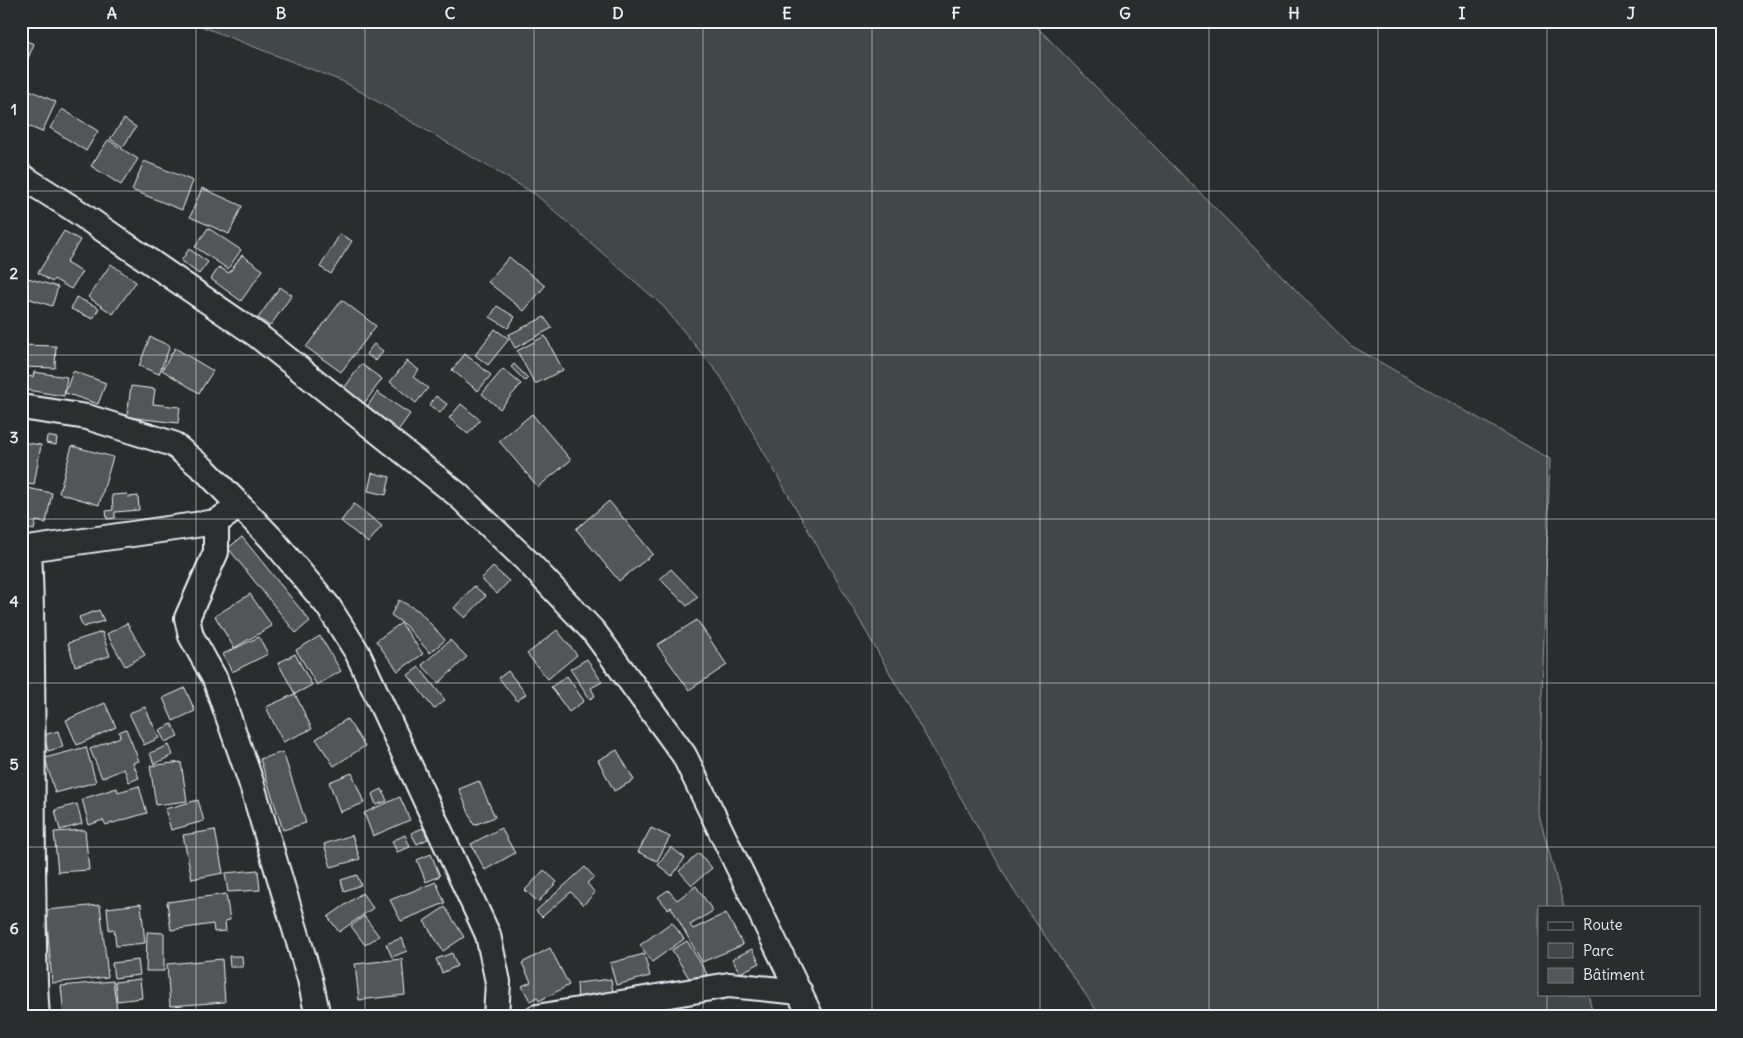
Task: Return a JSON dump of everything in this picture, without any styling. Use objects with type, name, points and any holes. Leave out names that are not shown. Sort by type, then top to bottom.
[{"type":"street","points":[[21,176],[72,208],[257,335],[458,495],[528,562],[594,632],[684,755],[811,1017]]},
{"type":"street","points":[[21,407],[88,417],[173,444],[206,470],[271,538],[328,606],[357,652],[488,935],[498,982],[496,1017]]},
{"type":"street","points":[[38,1017],[35,990],[33,833],[34,657],[25,550],[216,522],[240,506]]},
{"type":"street","points":[[216,522],[216,552],[187,618],[191,636],[215,679],[251,782],[310,979],[318,1017]]},
{"type":"street","points":[[537,1017],[729,984],[800,992]]},
{"type":"green space","points":[[188,21],[1031,21],[1350,345],[1550,459],[1538,811],[1564,906],[1538,906],[1538,996],[1589,996],[1594,1017],[1101,1017],[1014,891],[721,377],[663,306],[535,194],[344,82]]},
{"type":"building","points":[[21,39],[34,44],[24,68],[21,67]]},
{"type":"building","points":[[21,86],[56,102],[42,132],[21,123]]},
{"type":"building","points":[[62,109],[98,131],[86,151],[50,128]]},
{"type":"building","points":[[124,119],[136,127],[123,147],[110,139]]},
{"type":"building","points":[[108,140],[138,159],[121,185],[91,166]]},
{"type":"building","points":[[144,161],[193,181],[182,210],[132,190]]},
{"type":"building","points":[[202,188],[242,206],[229,234],[190,217]]},
{"type":"building","points":[[208,228],[241,250],[228,269],[195,247]]},
{"type":"building","points":[[64,231],[80,240],[66,263],[82,272],[71,289],[54,279],[52,282],[38,273]]},
{"type":"building","points":[[340,234],[352,241],[331,274],[320,267]]},
{"type":"building","points":[[189,249],[208,262],[199,274],[181,261]]},
{"type":"building","points":[[242,255],[263,270],[241,301],[211,279],[219,267],[229,273]]},
{"type":"building","points":[[509,257],[545,286],[524,311],[488,282]]},
{"type":"building","points":[[111,264],[136,282],[113,314],[88,297]]},
{"type":"building","points":[[21,276],[58,287],[52,306],[21,296]]},
{"type":"building","points":[[280,287],[292,295],[270,326],[258,318]]},
{"type":"building","points":[[76,297],[99,308],[93,319],[71,309]]},
{"type":"building","points":[[342,300],[376,326],[341,372],[306,347]]},
{"type":"building","points":[[497,306],[515,317],[508,328],[490,317]]},
{"type":"building","points":[[544,317],[552,328],[515,348],[508,335]]},
{"type":"building","points":[[495,329],[509,339],[488,365],[475,355]]},
{"type":"building","points":[[545,336],[563,370],[535,384],[517,351]]},
{"type":"building","points":[[150,337],[170,346],[159,374],[139,366]]},
{"type":"building","points":[[374,344],[383,351],[376,361],[366,354]]},
{"type":"building","points":[[21,345],[56,346],[55,368],[21,367]]},
{"type":"building","points":[[175,348],[213,371],[199,393],[162,370]]},
{"type":"building","points":[[465,354],[491,375],[478,391],[452,370]]},
{"type":"building","points":[[407,361],[419,370],[413,377],[428,388],[416,403],[390,382]]},
{"type":"building","points":[[361,364],[382,379],[363,405],[343,390]]},
{"type":"building","points":[[514,364],[528,378],[525,381],[511,367]]},
{"type":"building","points":[[503,369],[521,384],[500,409],[482,394]]},
{"type":"building","points":[[73,371],[106,383],[98,404],[65,393]]},
{"type":"building","points":[[34,372],[67,377],[64,396],[21,389],[21,375],[33,377]]},
{"type":"building","points":[[131,386],[155,389],[153,404],[180,407],[178,423],[127,417]]},
{"type":"building","points":[[377,392],[410,414],[397,432],[365,410]]},
{"type":"building","points":[[436,396],[447,404],[440,413],[429,405]]},
{"type":"building","points":[[461,404],[480,420],[468,434],[449,418]]},
{"type":"building","points":[[532,414],[571,460],[538,487],[499,441]]},
{"type":"building","points":[[47,436],[57,438],[56,445],[46,443]]},
{"type":"building","points":[[21,442],[41,445],[34,485],[21,483]]},
{"type":"building","points":[[72,446],[113,457],[99,505],[59,493]]},
{"type":"building","points":[[372,473],[390,477],[386,495],[368,491]]},
{"type":"building","points":[[27,488],[52,493],[46,523],[36,521],[34,530],[21,527]]},
{"type":"building","points":[[127,494],[128,497],[138,496],[139,510],[115,512],[115,518],[107,519],[106,511],[113,510],[112,495]]},
{"type":"building","points":[[609,501],[653,554],[619,581],[576,529]]},
{"type":"building","points":[[354,504],[382,526],[368,543],[341,521]]},
{"type":"building","points":[[242,537],[310,621],[296,633],[228,548]]},
{"type":"building","points":[[493,567],[509,581],[497,594],[481,579]]},
{"type":"building","points":[[671,569],[698,597],[687,606],[660,579]]},
{"type":"building","points":[[474,586],[486,596],[465,618],[454,608]]},
{"type":"building","points":[[250,594],[272,626],[234,648],[215,616]]},
{"type":"building","points":[[399,600],[419,611],[445,640],[430,653],[405,625],[391,615]]},
{"type":"building","points":[[99,610],[104,621],[83,627],[79,617]]},
{"type":"building","points":[[697,620],[727,665],[689,690],[657,645]]},
{"type":"building","points":[[127,623],[145,655],[125,666],[107,634]]},
{"type":"building","points":[[401,623],[423,654],[398,671],[376,641]]},
{"type":"building","points":[[557,630],[577,655],[548,679],[527,654]]},
{"type":"building","points":[[102,632],[110,656],[75,666],[68,643]]},
{"type":"building","points":[[320,636],[341,671],[317,685],[296,650]]},
{"type":"building","points":[[259,637],[268,654],[232,672],[223,654]]},
{"type":"building","points":[[450,640],[467,657],[439,683],[422,665]]},
{"type":"building","points":[[295,654],[312,685],[295,694],[278,663]]},
{"type":"building","points":[[587,659],[602,682],[591,688],[595,696],[590,699],[570,669]]},
{"type":"building","points":[[419,667],[445,700],[434,709],[408,675]]},
{"type":"building","points":[[508,671],[526,694],[517,701],[499,678]]},
{"type":"building","points":[[567,676],[584,701],[569,712],[551,687]]},
{"type":"building","points":[[185,688],[195,711],[173,721],[163,698]]},
{"type":"building","points":[[295,694],[312,729],[283,742],[266,707]]},
{"type":"building","points":[[105,703],[116,727],[77,745],[66,720]]},
{"type":"building","points":[[145,707],[159,738],[144,745],[129,713]]},
{"type":"building","points":[[347,719],[365,746],[334,766],[316,739]]},
{"type":"building","points":[[172,724],[178,736],[165,742],[159,730]]},
{"type":"building","points":[[126,729],[139,761],[133,763],[139,778],[129,782],[124,769],[102,778],[90,749],[120,737],[119,732]]},
{"type":"building","points":[[58,731],[63,747],[48,751],[44,735]]},
{"type":"building","points":[[169,745],[173,755],[154,764],[150,753]]},
{"type":"building","points":[[86,747],[96,782],[55,793],[45,758]]},
{"type":"building","points":[[617,750],[634,780],[614,791],[598,760]]},
{"type":"building","points":[[283,752],[306,823],[283,830],[260,759]]},
{"type":"building","points":[[181,762],[187,801],[156,805],[150,766]]},
{"type":"building","points":[[352,773],[364,803],[340,812],[329,782]]},
{"type":"building","points":[[479,781],[495,817],[474,825],[459,789]]},
{"type":"building","points":[[139,786],[147,813],[106,825],[103,820],[89,825],[82,799],[117,788],[118,792]]},
{"type":"building","points":[[382,789],[387,801],[376,805],[372,794]]},
{"type":"building","points":[[400,797],[410,820],[373,836],[364,813]]},
{"type":"building","points":[[198,800],[204,821],[171,830],[165,809]]},
{"type":"building","points":[[77,804],[82,824],[60,830],[55,810]]},
{"type":"building","points":[[423,828],[428,839],[417,844],[411,833]]},
{"type":"building","points":[[501,828],[515,853],[485,870],[471,844]]},
{"type":"building","points":[[651,828],[670,837],[657,861],[638,852]]},
{"type":"building","points":[[85,830],[89,870],[58,872],[54,832]]},
{"type":"building","points":[[215,830],[223,873],[192,879],[183,835]]},
{"type":"building","points":[[352,835],[360,859],[331,867],[324,844]]},
{"type":"building","points":[[405,835],[410,847],[397,852],[392,841]]},
{"type":"building","points":[[671,847],[685,858],[672,876],[658,865]]},
{"type":"building","points":[[699,853],[712,868],[692,885],[679,871]]},
{"type":"building","points":[[431,854],[440,876],[426,882],[417,860]]},
{"type":"building","points":[[585,867],[594,877],[587,883],[595,893],[583,905],[571,892],[542,917],[536,911]]},
{"type":"building","points":[[258,870],[260,890],[228,892],[225,873]]},
{"type":"building","points":[[544,870],[557,882],[538,902],[525,890]]},
{"type":"building","points":[[357,875],[361,885],[344,891],[341,880]]},
{"type":"building","points":[[436,882],[445,903],[401,921],[390,900]]},
{"type":"building","points":[[696,886],[713,911],[690,925],[693,929],[726,913],[743,945],[702,962],[671,907],[668,909],[658,897],[668,890],[677,900]]},
{"type":"building","points":[[362,893],[373,908],[339,932],[328,917]]},
{"type":"building","points":[[226,894],[230,920],[225,921],[226,931],[214,932],[213,924],[171,930],[167,902]]},
{"type":"building","points":[[141,904],[145,943],[116,946],[114,929],[109,930],[107,908]]},
{"type":"building","points":[[100,905],[108,977],[52,983],[46,910]]},
{"type":"building","points":[[445,907],[464,937],[443,951],[424,921]]},
{"type":"building","points":[[364,916],[379,936],[365,945],[351,926]]},
{"type":"building","points":[[672,922],[684,939],[652,962],[640,945]]},
{"type":"building","points":[[147,932],[164,933],[164,971],[146,971]]},
{"type":"building","points":[[402,938],[407,951],[392,957],[386,944]]},
{"type":"building","points":[[687,941],[707,974],[692,983],[672,950]]},
{"type":"building","points":[[550,948],[569,985],[539,1001],[537,997],[530,1001],[522,986],[531,982],[522,963]]},
{"type":"building","points":[[752,949],[760,963],[740,973],[732,959]]},
{"type":"building","points":[[452,953],[457,966],[442,973],[436,959]]},
{"type":"building","points":[[644,954],[650,976],[616,985],[610,963]]},
{"type":"building","points":[[229,956],[242,956],[243,967],[230,967]]},
{"type":"building","points":[[222,959],[225,1002],[170,1006],[167,964]]},
{"type":"building","points":[[402,959],[405,995],[359,1000],[355,964]]},
{"type":"building","points":[[138,960],[140,975],[114,978],[112,963]]},
{"type":"building","points":[[140,979],[142,998],[117,1001],[115,982]]},
{"type":"building","points":[[611,979],[614,999],[578,1002],[577,983]]},
{"type":"building","points":[[113,981],[118,1017],[99,1017],[99,1012],[64,1016],[61,986]]}]
